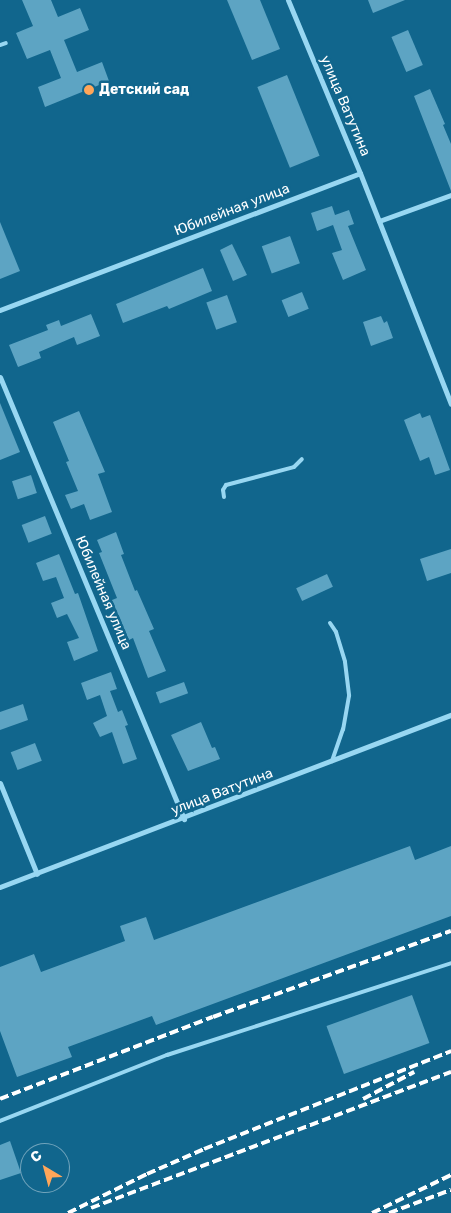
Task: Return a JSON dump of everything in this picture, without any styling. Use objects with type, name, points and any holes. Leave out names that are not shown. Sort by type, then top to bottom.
[{"type":"street","name":"улица Ватутина","points":[[288,0],[360,173],[451,404]]},
{"type":"street","name":"Юбилейная улица","points":[[0,310],[360,173]]},
{"type":"street","points":[[379,221],[451,195]]},
{"type":"street","name":"Юбилейная улица","points":[[0,377],[184,819]]},
{"type":"street","name":"улица Ватутина","points":[[0,887],[184,819],[451,715]]},
{"type":"street","points":[[0,782],[37,874]]},
{"type":"lane","points":[[0,45],[6,43]]},
{"type":"lane","points":[[224,497],[222,490],[226,485],[294,467],[302,459]]},
{"type":"lane","points":[[330,622],[336,632],[345,662],[349,696],[343,729],[332,761]]},
{"type":"lane","points":[[0,1121],[168,1055],[451,963]]},
{"type":"building","points":[[22,0],[51,0],[58,17],[80,8],[89,30],[64,40],[77,72],[102,62],[109,81],[45,107],[38,87],[61,78],[50,50],[27,59],[16,33],[33,26]]},
{"type":"building","points":[[227,0],[260,0],[280,49],[252,60]]},
{"type":"building","points":[[368,0],[405,0],[373,13]]},
{"type":"building","points":[[408,30],[423,65],[406,72],[391,37]]},
{"type":"building","points":[[287,75],[320,156],[290,168],[257,87]]},
{"type":"building","points":[[430,89],[445,124],[443,125],[451,144],[451,191],[414,96]]},
{"type":"building","points":[[332,206],[335,215],[349,210],[354,224],[348,226],[366,270],[343,280],[332,253],[342,250],[333,225],[317,231],[311,213]]},
{"type":"building","points":[[0,222],[20,271],[0,279]]},
{"type":"building","points":[[290,236],[300,263],[272,274],[262,246]]},
{"type":"building","points":[[232,244],[247,275],[233,281],[220,250]]},
{"type":"building","points":[[203,268],[212,291],[169,309],[167,306],[123,323],[116,304]]},
{"type":"building","points":[[302,292],[309,309],[288,317],[282,300]]},
{"type":"building","points":[[227,295],[237,322],[216,330],[206,303]]},
{"type":"building","points":[[91,314],[100,336],[77,345],[74,337],[39,352],[41,358],[18,367],[9,345],[48,330],[46,325],[59,320],[61,326]]},
{"type":"building","points":[[381,316],[384,323],[387,321],[393,338],[371,346],[363,322]]},
{"type":"building","points":[[0,403],[20,452],[0,460]]},
{"type":"building","points":[[79,411],[105,472],[98,474],[112,512],[90,520],[84,504],[71,509],[65,495],[78,491],[66,462],[69,461],[53,422]]},
{"type":"building","points":[[420,413],[422,418],[430,415],[450,470],[435,475],[429,457],[420,461],[404,420]]},
{"type":"building","points":[[31,475],[37,493],[18,499],[12,481]]},
{"type":"building","points":[[45,516],[52,534],[28,543],[22,525]]},
{"type":"building","points":[[116,532],[124,554],[121,555],[135,591],[137,590],[154,629],[149,631],[166,671],[148,678],[133,638],[129,640],[112,600],[117,598],[99,553],[102,552],[97,540]]},
{"type":"building","points":[[451,549],[451,573],[427,581],[420,559]]},
{"type":"building","points":[[59,554],[75,594],[78,593],[98,651],[74,661],[67,642],[79,638],[67,614],[57,618],[51,603],[64,598],[56,577],[43,581],[36,563]]},
{"type":"building","points":[[327,574],[333,587],[302,601],[296,588]]},
{"type":"building","points":[[111,672],[117,689],[110,691],[118,712],[122,710],[128,725],[125,726],[137,759],[123,764],[112,732],[100,737],[93,723],[107,716],[100,695],[87,700],[81,683]]},
{"type":"building","points":[[184,682],[188,693],[160,704],[156,692]]},
{"type":"building","points":[[23,704],[28,720],[0,730],[0,712]]},
{"type":"building","points":[[201,722],[212,748],[215,747],[220,759],[188,771],[171,735]]},
{"type":"building","points":[[35,743],[42,761],[18,770],[11,752]]},
{"type":"building","points":[[410,846],[415,860],[451,846],[451,916],[156,1025],[152,1016],[68,1047],[72,1057],[17,1077],[0,1031],[0,967],[34,954],[41,972],[125,941],[120,926],[146,917],[154,940]]},
{"type":"building","points":[[412,995],[429,1043],[344,1074],[326,1026]]},
{"type":"building","points":[[10,1141],[20,1173],[0,1180],[0,1145]]},
{"type":"railway","points":[[0,1099],[213,1017],[451,931]]},
{"type":"railway","points":[[68,1213],[147,1174],[204,1149],[451,1051]]},
{"type":"railway","points":[[363,1099],[414,1072]]},
{"type":"railway","points":[[91,1208],[451,1072]]},
{"type":"railway","points":[[372,1213],[451,1175]]},
{"type":"railway","points":[[389,1213],[451,1190]]},
{"type":"place","name":"Детский сад","points":[[89,90]]}]
